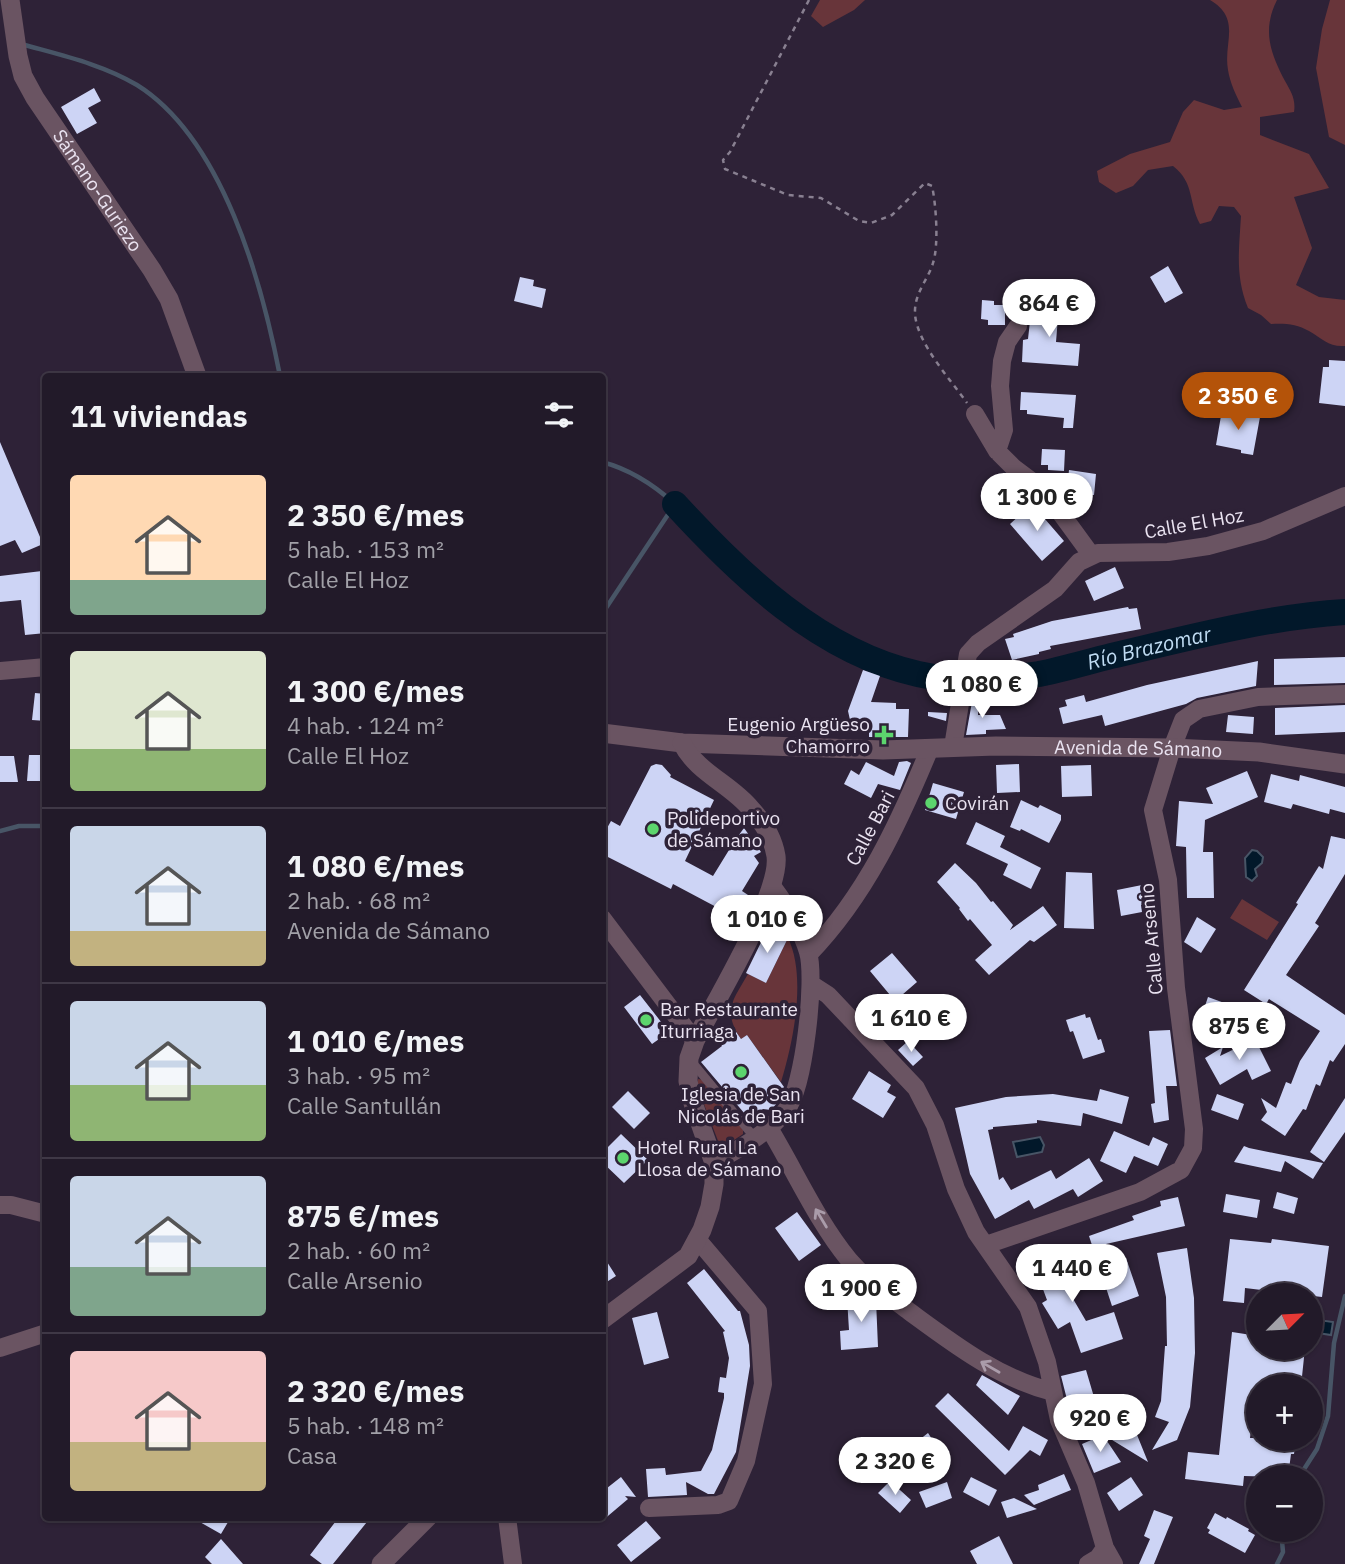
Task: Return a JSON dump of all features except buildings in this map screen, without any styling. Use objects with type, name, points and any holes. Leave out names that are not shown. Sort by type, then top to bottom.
[{"type":"street","name":"Sámano-Guriezo","points":[[10,0],[23,76],[169,299],[196,373]]},
{"type":"street","points":[[997,451],[1004,430],[1000,386],[1002,361],[1007,342],[1018,326]]},
{"type":"street","points":[[953,747],[968,654],[978,643],[1055,589],[1079,562],[1092,556],[1054,504],[997,451],[975,414]]},
{"type":"street","name":"Calle El Hoz","points":[[1092,556],[1114,552],[1168,552],[1208,546],[1264,531],[1345,496]]},
{"type":"street","points":[[0,671],[42,667]]},
{"type":"street","name":"Calle Arsenio","points":[[986,1245],[1140,1192],[1181,1170],[1193,1148],[1194,1129],[1176,988],[1168,880],[1153,810],[1172,748],[1183,720],[1199,709],[1258,697],[1345,694]]},
{"type":"street","points":[[606,734],[682,743],[695,763],[739,796],[762,822],[772,840],[776,858],[772,886],[692,1050],[688,1081],[714,1163],[712,1195],[697,1239],[688,1256],[606,1317]]},
{"type":"street","name":"Avenida de Sámano","points":[[682,743],[883,750],[953,747],[1172,748],[1259,752],[1345,764]]},
{"type":"street","name":"Calle Bari","points":[[809,954],[834,928],[890,840],[930,748]]},
{"type":"street","points":[[714,1163],[762,1133],[790,1106],[801,1068],[811,984],[809,954],[795,921],[772,886]]},
{"type":"street","points":[[606,925],[692,1050]]},
{"type":"street","points":[[811,984],[828,995],[916,1088],[935,1125],[956,1189],[976,1232],[1028,1307],[1047,1362],[1059,1420],[1086,1483],[1109,1556],[1088,1564]]},
{"type":"street","points":[[762,1133],[850,1261],[865,1275],[958,1347],[998,1371],[1030,1386],[1053,1392]]},
{"type":"street","points":[[0,1205],[42,1213]]},
{"type":"street","points":[[649,1508],[718,1505],[729,1501],[746,1461],[763,1384],[758,1311],[697,1239]]},
{"type":"street","points":[[0,1348],[42,1334]]},
{"type":"street","points":[[382,1564],[424,1521]]},
{"type":"street","points":[[508,1521],[513,1564]]},
{"type":"lane","points":[[692,1050],[762,1133]]},
{"type":"path","points":[[809,0],[730,152],[723,160],[725,169],[788,195],[821,198],[849,215],[871,223],[892,215],[925,183],[932,186],[935,248],[933,263],[916,301],[915,314],[922,338],[975,414]]},
{"type":"shaded area","points":[[820,0],[865,0],[854,10],[823,27],[811,16]]},
{"type":"shaded area","points":[[1210,0],[1277,0],[1270,21],[1270,41],[1275,60],[1292,96],[1294,112],[1260,117],[1260,135],[1309,154],[1329,188],[1294,197],[1312,248],[1296,285],[1319,297],[1345,300],[1345,346],[1330,344],[1300,327],[1271,324],[1248,308],[1240,274],[1241,216],[1234,207],[1219,206],[1211,221],[1200,224],[1185,179],[1173,166],[1148,170],[1133,186],[1116,193],[1099,182],[1097,171],[1130,154],[1170,142],[1183,112],[1194,100],[1224,110],[1242,107],[1228,70],[1229,32],[1226,15]]},
{"type":"shaded area","points":[[1330,0],[1345,0],[1345,145],[1329,137],[1316,68]]},
{"type":"shaded area","points":[[1242,899],[1279,922],[1267,940],[1230,918]]},
{"type":"shaded area","points":[[788,938],[797,971],[797,990],[790,1049],[781,1082],[747,1035],[741,1039],[731,1013],[734,999],[748,974],[766,983]]},
{"type":"shaded area","points":[[698,1079],[704,1080],[743,1130],[743,1134],[724,1147],[720,1146],[697,1086]]},
{"type":"water","points":[[1252,850],[1263,857],[1262,863],[1255,869],[1257,876],[1252,881],[1246,877],[1245,858]]},
{"type":"water","points":[[1040,1137],[1044,1145],[1042,1152],[1017,1157],[1013,1142]]},
{"type":"water","points":[[1323,1321],[1333,1322],[1331,1335],[1323,1334]]},
{"type":"waterway","points":[[21,44],[95,66],[137,85],[167,109],[193,140],[215,176],[250,257],[279,373]]},
{"type":"waterway","points":[[606,463],[641,478],[675,504],[606,608]]},
{"type":"waterway","name":"Río Brazomar","points":[[675,504],[755,583],[815,629],[882,663],[933,677],[978,680],[1039,674],[1227,629],[1286,618],[1345,612]]},
{"type":"waterway","points":[[0,831],[19,826],[42,826]]},
{"type":"waterway","points":[[1307,1465],[1317,1449],[1328,1416],[1334,1343],[1345,1296]]},
{"type":"waterway","points":[[1277,1564],[1283,1552],[1282,1542]]},
{"type":"place","name":"Eugenio Argüeso Chamorro","points":[[884,735]]},
{"type":"place","name":"Covirán","points":[[931,803]]},
{"type":"place","name":"Polideportivo de Sámano","points":[[653,829]]},
{"type":"place","name":"Bar Restaurante Iturriaga","points":[[646,1020]]},
{"type":"place","name":"Iglesia de San Nicolás de Bari","points":[[741,1072]]},
{"type":"place","name":"Hotel Rural La Llosa de Sámano","points":[[623,1158]]}]
